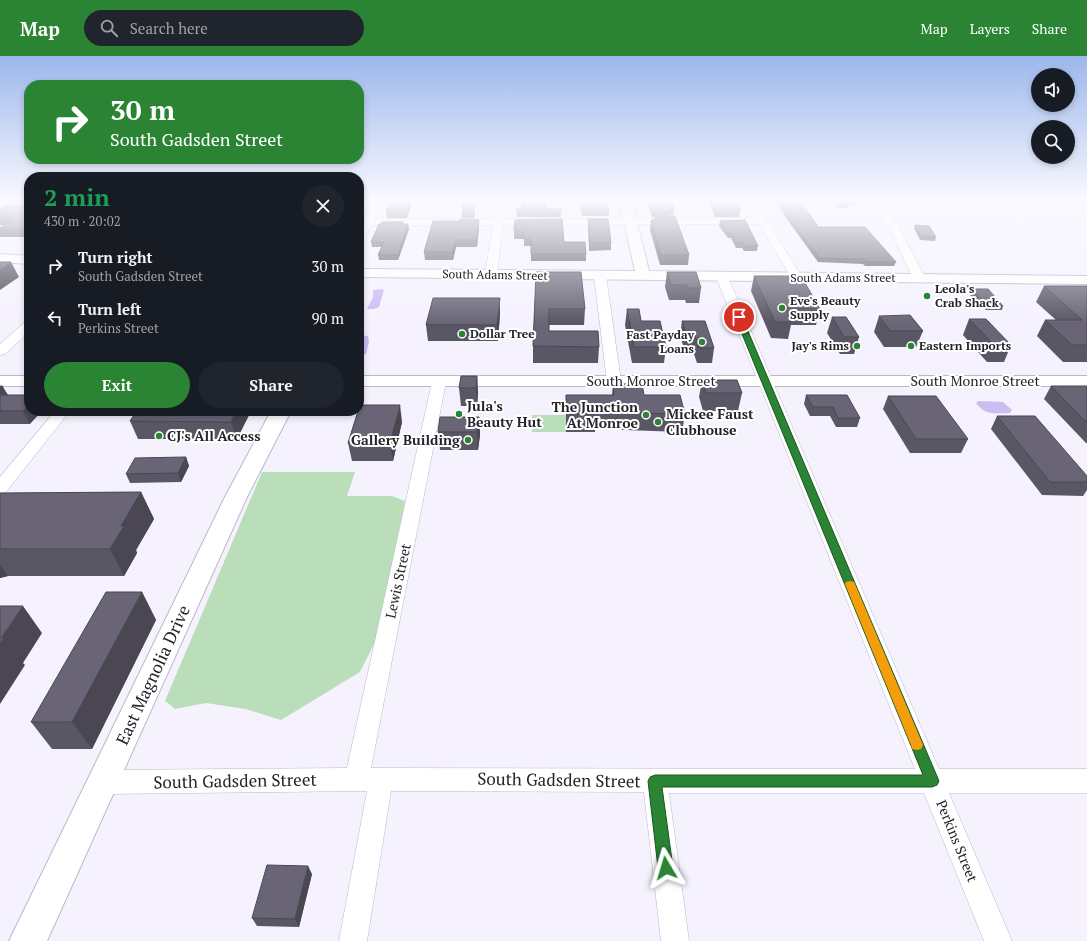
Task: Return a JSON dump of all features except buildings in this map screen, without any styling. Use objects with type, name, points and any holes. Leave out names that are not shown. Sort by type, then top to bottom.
[{"type":"main road","points":[[635,240],[643,276]]},
{"type":"main road","points":[[0,258],[24,260]]},
{"type":"main road","name":"South Adams Street","points":[[364,273],[1087,280]]},
{"type":"main road","points":[[0,381],[24,381]]},
{"type":"main road","name":"South Monroe Street","points":[[364,381],[1087,381]]},
{"type":"main road","name":"East Magnolia Drive","points":[[28,941],[242,484],[278,416]]},
{"type":"street","points":[[491,274],[496,240]]},
{"type":"street","points":[[774,240],[796,277]]},
{"type":"street","points":[[901,240],[919,278]]},
{"type":"street","points":[[600,276],[614,381]]},
{"type":"street","name":"Perkins Street","points":[[722,277],[998,941]]},
{"type":"street","points":[[0,351],[24,329]]},
{"type":"street","name":"Lewis Street","points":[[353,941],[369,780],[439,382]]},
{"type":"street","points":[[0,488],[59,416]]},
{"type":"street","name":"South Gadsden Street","points":[[103,782],[369,780],[1087,781]]},
{"type":"street","points":[[655,781],[675,941]]},
{"type":"green space","points":[[532,415],[566,415],[566,432],[532,432]]},
{"type":"green space","points":[[262,472],[355,472],[347,496],[392,496],[405,501],[378,636],[360,672],[281,720],[246,709],[206,703],[175,709],[165,701]]},
{"type":"shaded area","points":[[373,290],[384,290],[379,307],[367,309],[373,297]]},
{"type":"shaded area","points":[[364,336],[368,336],[369,342],[366,354],[364,355]]},
{"type":"shaded area","points":[[979,401],[1003,402],[1012,410],[1010,413],[987,412],[976,403]]},
{"type":"slow traffic","points":[[850,584],[917,745]]},
{"type":"place","name":"Leola's Crab Shack","points":[[927,296]]},
{"type":"place","name":"Eve's Beauty Supply","points":[[782,308]]},
{"type":"place","name":"Dollar Tree","points":[[462,334]]},
{"type":"place","name":"Fast Payday Loans","points":[[702,342]]},
{"type":"place","name":"Jay's Rims","points":[[857,346]]},
{"type":"place","name":"Eastern Imports","points":[[911,346]]},
{"type":"place","name":"Jula's Beauty Hut","points":[[459,414]]},
{"type":"place","name":"The Junction At Monroe","points":[[646,415]]},
{"type":"place","name":"Mickee Faust Clubhouse","points":[[658,422]]},
{"type":"place","name":"CJ's All Access","points":[[159,436]]},
{"type":"place","name":"Gallery Building","points":[[468,440]]},
{"type":"route","points":[[666,868],[655,781],[932,781],[739,317]]}]
